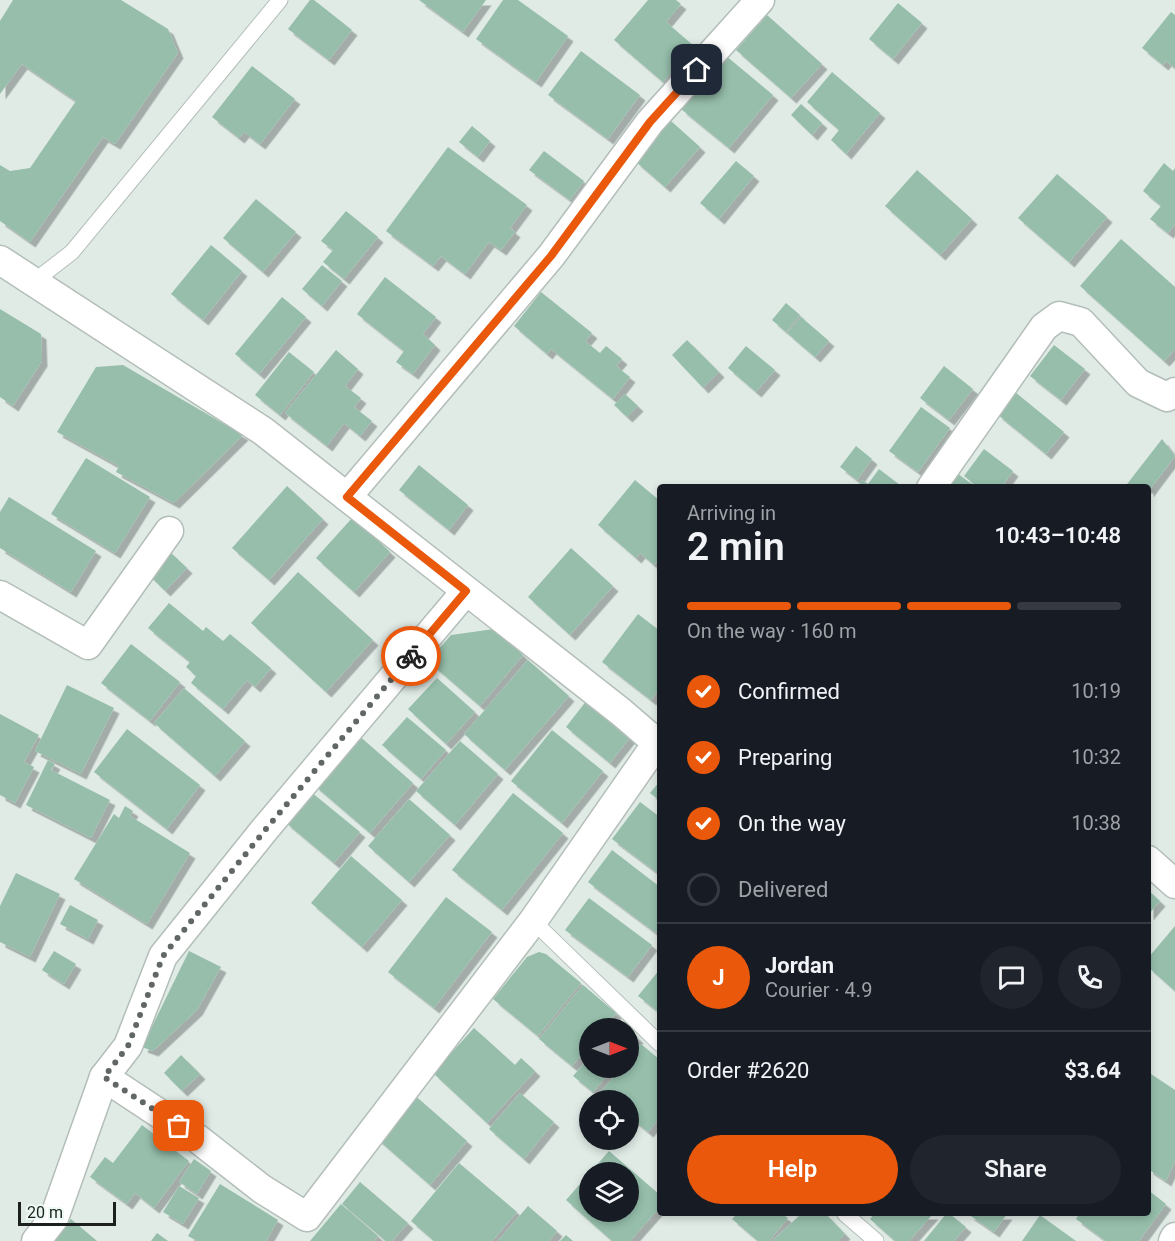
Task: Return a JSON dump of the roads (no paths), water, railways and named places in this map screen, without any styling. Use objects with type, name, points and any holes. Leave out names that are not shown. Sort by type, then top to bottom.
[{"type":"street","points":[[347,497],[551,256],[650,122],[760,0]]},
{"type":"street","points":[[0,261],[263,431],[657,740]]},
{"type":"street","points":[[934,484],[1044,327],[1059,316],[1082,322],[1138,383],[1167,397],[1175,392]]},
{"type":"street","points":[[0,595],[88,645],[169,531]]},
{"type":"street","points":[[36,1241],[54,1218],[104,1077],[128,1046],[163,956],[266,829],[466,591]]},
{"type":"street","points":[[104,1077],[198,1139],[262,1189],[307,1217],[533,921],[657,742]]},
{"type":"street","points":[[1151,863],[1175,884]]},
{"type":"lane","points":[[32,283],[72,252],[280,0]]},
{"type":"lane","points":[[533,921],[657,1041]]},
{"type":"lane","points":[[847,1216],[876,1241]]}]
